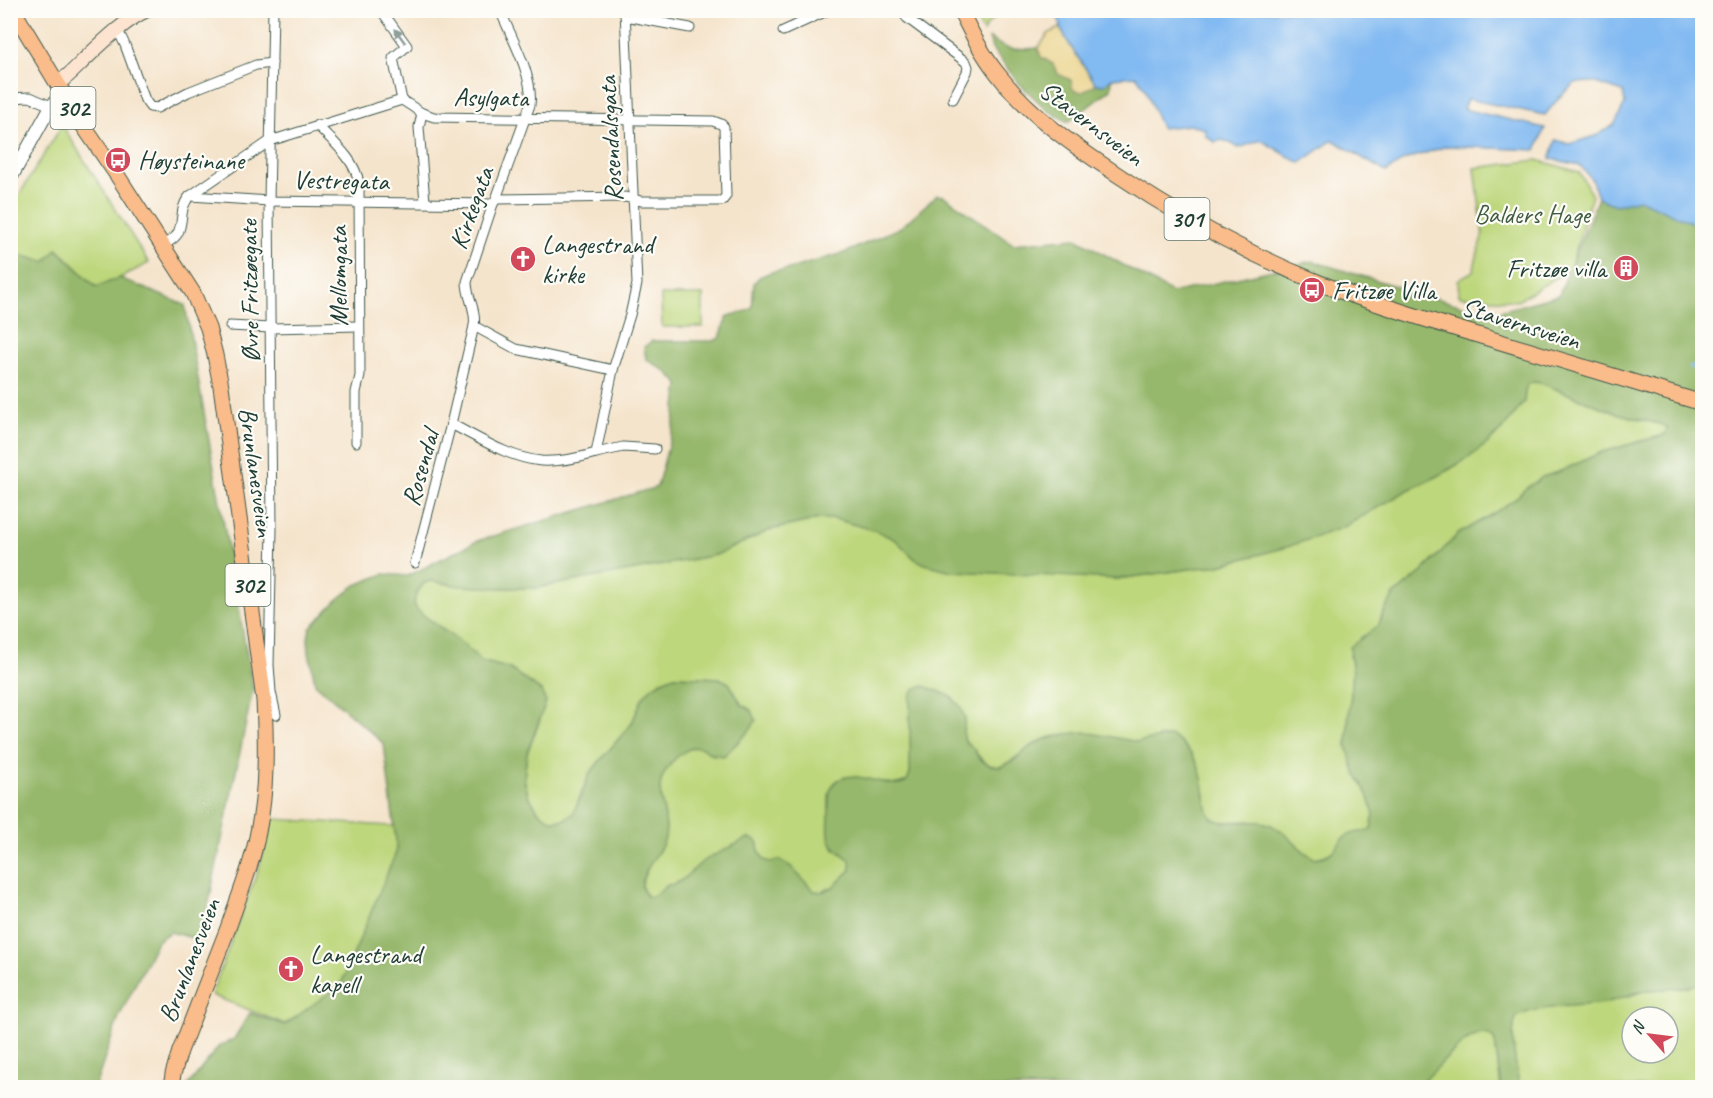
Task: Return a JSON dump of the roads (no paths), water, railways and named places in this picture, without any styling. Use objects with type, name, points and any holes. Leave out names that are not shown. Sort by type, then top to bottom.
[{"type":"main road","name":"Brunlanesveien","points":[[13,10],[80,121],[196,299],[208,328],[223,398],[264,700],[265,749],[261,818],[250,864],[180,1051],[171,1088]]},
{"type":"main road","name":"Stavernsveien","points":[[960,10],[990,63],[1033,112],[1109,170],[1155,200],[1212,232],[1278,265],[1357,297],[1702,403]]},
{"type":"main road","points":[[62,89],[84,60],[118,30],[136,16],[147,11]]},
{"type":"street","name":"Øvre Fritzøegate","points":[[273,10],[269,201],[272,530],[269,666],[276,715]]},
{"type":"street","points":[[163,246],[178,232],[182,207],[190,196],[270,141],[402,99],[393,58],[407,46],[381,10]]},
{"type":"street","name":"Kirkegata","points":[[451,424],[474,326],[475,312],[467,290],[467,282],[494,201],[526,118],[531,96],[530,82],[500,10]]},
{"type":"street","points":[[783,31],[814,19],[829,10]]},
{"type":"street","points":[[900,10],[907,18],[966,62],[967,72],[953,99]]},
{"type":"street","points":[[625,13],[690,28]]},
{"type":"street","name":"Rosendalsgata","points":[[613,370],[638,284],[625,13]]},
{"type":"street","points":[[118,30],[126,45],[144,100],[153,108],[255,65],[272,63]]},
{"type":"street","points":[[10,180],[62,89]]},
{"type":"street","points":[[10,98],[30,97],[51,106]]},
{"type":"street","name":"Asylgata","points":[[402,99],[422,113],[434,117],[713,121],[721,124]]},
{"type":"street","points":[[422,113],[419,127],[425,202]]},
{"type":"street","name":"Vestregata","points":[[190,196],[269,201],[360,202],[625,197],[634,200],[723,200],[726,196],[725,131],[721,124]]},
{"type":"street","name":"Mellomgata","points":[[316,125],[354,167],[359,183],[360,376],[356,392],[356,442]]},
{"type":"street","points":[[230,326],[270,328],[359,326]]},
{"type":"street","points":[[474,326],[516,349],[613,370],[596,453]]},
{"type":"street","name":"Rosendal","points":[[416,563],[451,424],[510,453],[541,461],[572,459],[623,447],[655,449]]},
{"type":"water","points":[[1054,11],[1702,11],[1702,227],[1639,199],[1616,205],[1598,198],[1592,180],[1580,165],[1550,159],[1556,140],[1569,144],[1596,136],[1614,125],[1625,104],[1623,92],[1593,82],[1575,83],[1545,115],[1467,99],[1463,109],[1545,128],[1536,150],[1447,146],[1404,160],[1386,172],[1333,140],[1300,163],[1261,140],[1239,148],[1224,141],[1215,142],[1205,135],[1205,129],[1190,125],[1161,128],[1145,89],[1137,76],[1112,78],[1104,85],[1096,84],[1060,28],[1061,24]]},
{"type":"waterway","points":[[1690,367],[1702,368]]},
{"type":"place","name":"Høysteinane","points":[[118,160]]},
{"type":"place","name":"Langestrand kirke","points":[[523,259]]},
{"type":"place","name":"Fritzøe villa","points":[[1626,268]]},
{"type":"place","name":"Fritzøe Villa","points":[[1312,290]]},
{"type":"place","name":"Langestrand kapell","points":[[291,969]]},
{"type":"park label","name":"Balders Hage","points":[[1532,214]]}]
